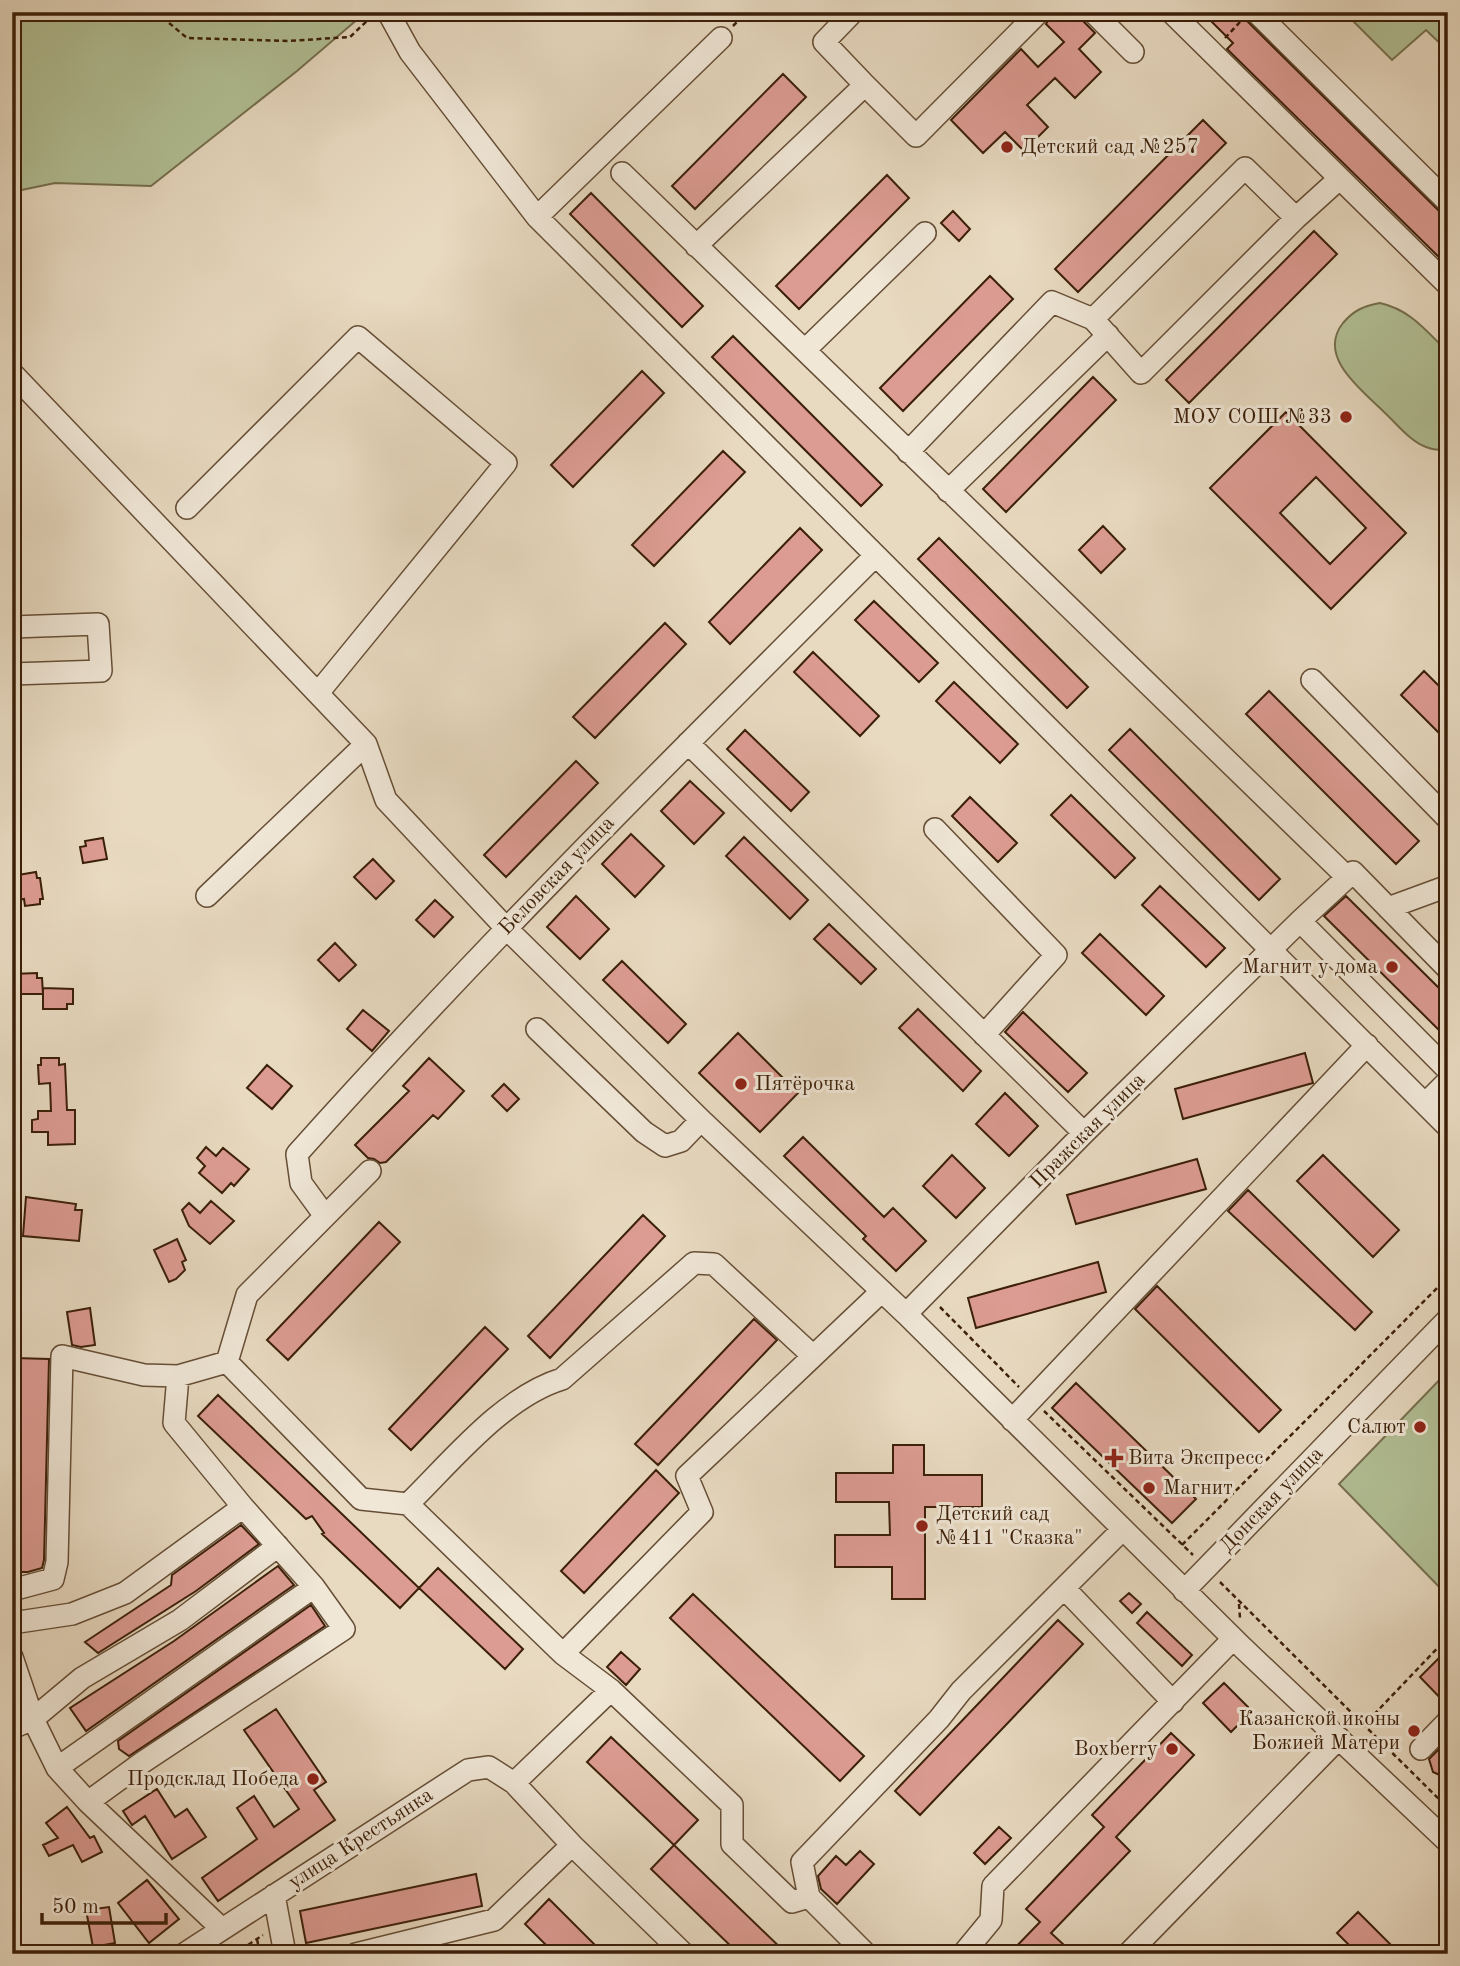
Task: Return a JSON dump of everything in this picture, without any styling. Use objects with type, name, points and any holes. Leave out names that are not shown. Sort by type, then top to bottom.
[{"type":"street","points":[[853,12],[824,41],[916,136],[1039,12]]},
{"type":"street","points":[[1093,12],[1133,52]]},
{"type":"street","points":[[1171,12],[1339,179],[1445,277]]},
{"type":"street","points":[[380,15],[537,217],[1448,1127]]},
{"type":"street","points":[[1249,16],[1448,202]]},
{"type":"street","points":[[537,217],[721,38]]},
{"type":"street","points":[[696,246],[865,85]]},
{"type":"street","points":[[1093,319],[1245,168],[1296,218]]},
{"type":"street","points":[[622,173],[1347,877],[1353,872],[1448,969]]},
{"type":"street","points":[[908,452],[1052,302],[1093,319],[1141,373],[1296,218],[1339,179]]},
{"type":"street","points":[[805,350],[925,233]]},
{"type":"street","points":[[948,491],[1108,335]]},
{"type":"street","points":[[187,508],[358,337],[506,463],[318,693]]},
{"type":"street","points":[[12,373],[366,744],[386,800],[506,928],[701,1120],[906,1314],[1233,1639],[1448,1842]]},
{"type":"street","name":"Беловская улица","points":[[325,1216],[301,1183],[297,1154],[506,928],[875,556]]},
{"type":"street","points":[[12,627],[98,624],[101,671],[12,674]]},
{"type":"street","points":[[1312,680],[1448,819]]},
{"type":"street","points":[[688,743],[1084,1133]]},
{"type":"street","points":[[207,896],[366,744]]},
{"type":"street","points":[[935,829],[1056,955],[984,1035]]},
{"type":"street","name":"Пражская улица","points":[[906,1314],[1084,1133],[1347,877]]},
{"type":"street","points":[[1388,908],[1448,886]]},
{"type":"street","points":[[1300,921],[1448,1070]]},
{"type":"street","points":[[537,1029],[644,1132],[665,1146],[681,1141],[701,1120]]},
{"type":"street","points":[[1012,1420],[1367,1045]]},
{"type":"street","points":[[1425,1104],[1448,1081]]},
{"type":"street","points":[[227,1362],[247,1295],[370,1171]]},
{"type":"street","points":[[408,1504],[509,1406],[562,1379],[694,1263],[714,1264],[813,1356]]},
{"type":"street","points":[[563,1654],[702,1511],[687,1476],[882,1292]]},
{"type":"street","name":"Донская улица","points":[[1184,1591],[1448,1319]]},
{"type":"street","points":[[12,1590],[53,1579],[57,1562],[62,1356],[144,1375],[177,1377],[227,1362]]},
{"type":"street","points":[[227,1362],[361,1499],[408,1504],[563,1654],[611,1690],[732,1805],[732,1844],[792,1902],[809,1897]]},
{"type":"street","points":[[89,1802],[143,1762],[344,1629],[314,1587],[174,1423],[177,1377]]},
{"type":"street","points":[[12,1623],[72,1614],[125,1593],[243,1507]]},
{"type":"street","points":[[866,1954],[809,1897],[802,1862],[939,1718],[961,1691],[1122,1529]]},
{"type":"street","points":[[12,1728],[33,1719],[82,1678],[180,1620],[278,1546]]},
{"type":"street","points":[[57,1768],[314,1587]]},
{"type":"street","points":[[1064,1588],[1173,1702]]},
{"type":"street","points":[[963,1954],[991,1920],[993,1886],[1233,1639]]},
{"type":"street","points":[[12,1657],[33,1719],[57,1768],[222,1929]]},
{"type":"street","points":[[611,1690],[514,1783],[684,1954]]},
{"type":"street","points":[[1421,1749],[1448,1721]]},
{"type":"street","points":[[1128,1954],[1339,1738]]},
{"type":"street","name":"улица Крестьянка","points":[[184,1954],[468,1770],[489,1767],[514,1783]]},
{"type":"street","points":[[361,1953],[494,1920],[572,1844]]},
{"type":"street","points":[[274,1895],[285,1954]]},
{"type":"path","points":[[156,12],[187,38],[263,40],[350,37],[380,15]]},
{"type":"path","points":[[1211,53],[1249,16]]},
{"type":"path","points":[[1182,1545],[1448,1277]]},
{"type":"path","points":[[927,1294],[1448,1808]]},
{"type":"path","points":[[1364,1725],[1448,1637]]},
{"type":"path","points":[[234,1954],[279,1927]]},
{"type":"path","points":[[257,1939],[260,1954]]},
{"type":"green space","points":[[12,12],[366,12],[297,71],[151,186],[55,183],[12,192]]},
{"type":"green space","points":[[1344,12],[1448,12],[1448,51],[1426,30],[1392,60]]},
{"type":"green space","points":[[1380,303],[1409,316],[1448,352],[1448,449],[1429,448],[1409,436],[1355,384],[1339,361],[1335,348],[1336,336],[1343,323],[1360,309]]},
{"type":"green space","name":"Салют","points":[[1448,1371],[1448,1596],[1339,1484]]},
{"type":"building","points":[[1053,12],[1080,12],[1083,21],[1095,33],[1079,49],[1101,72],[1075,98],[1055,78],[1027,105],[1048,127],[1024,151],[1005,132],[983,153],[951,120],[1021,49],[1038,67],[1064,42],[1046,24]]},
{"type":"building","points":[[1202,12],[1243,12],[1247,21],[1439,211],[1448,215],[1448,266],[1227,49],[1233,43]]},
{"type":"building","points":[[783,74],[806,97],[695,209],[672,186]]},
{"type":"building","points":[[1203,120],[1226,143],[1078,292],[1055,269]]},
{"type":"building","points":[[887,175],[909,198],[799,309],[776,286]]},
{"type":"building","points":[[591,193],[703,306],[682,327],[570,214]]},
{"type":"building","points":[[953,211],[970,229],[959,241],[941,223]]},
{"type":"building","points":[[1314,231],[1337,254],[1189,403],[1166,380]]},
{"type":"building","points":[[990,276],[1013,299],[903,411],[880,388]]},
{"type":"building","points":[[733,336],[882,485],[861,506],[712,357]]},
{"type":"building","points":[[642,371],[664,393],[573,487],[551,465]]},
{"type":"building","points":[[1093,377],[1116,400],[1006,512],[983,489]]},
{"type":"building","points":[[1286,412],[1406,533],[1331,609],[1210,488]],"holes":[[[1316,477],[1366,528],[1330,564],[1280,513]]]},
{"type":"building","points":[[723,451],[745,472],[654,566],[632,545]]},
{"type":"building","points":[[1103,526],[1125,549],[1101,573],[1079,550]]},
{"type":"building","points":[[800,528],[822,550],[730,644],[709,622]]},
{"type":"building","points":[[939,538],[1088,687],[1067,708],[918,559]]},
{"type":"building","points":[[874,601],[938,663],[919,682],[855,620]]},
{"type":"building","points":[[665,623],[686,644],[595,738],[573,717]]},
{"type":"building","points":[[813,652],[879,716],[860,736],[794,672]]},
{"type":"building","points":[[1424,671],[1448,695],[1448,742],[1401,695]]},
{"type":"building","points":[[954,682],[1018,744],[1000,763],[936,701]]},
{"type":"building","points":[[1269,691],[1419,841],[1396,864],[1246,714]]},
{"type":"building","points":[[1130,729],[1280,879],[1259,900],[1109,750]]},
{"type":"building","points":[[745,730],[809,792],[791,811],[727,749]]},
{"type":"building","points":[[576,761],[598,783],[506,877],[484,855]]},
{"type":"building","points":[[690,781],[724,813],[694,844],[661,811]]},
{"type":"building","points":[[1071,795],[1135,858],[1115,878],[1051,815]]},
{"type":"building","points":[[970,797],[1017,843],[998,862],[952,816]]},
{"type":"building","points":[[631,834],[664,866],[635,897],[602,864]]},
{"type":"building","points":[[744,837],[808,900],[790,919],[726,856]]},
{"type":"building","points":[[103,838],[107,859],[83,863],[80,847],[86,846],[85,841]]},
{"type":"building","points":[[373,859],[394,881],[376,899],[354,877]]},
{"type":"building","points":[[36,872],[37,878],[40,878],[43,899],[40,899],[40,904],[25,906],[24,899],[12,901],[12,876]]},
{"type":"building","points":[[1160,886],[1225,948],[1206,967],[1142,905]]},
{"type":"building","points":[[576,896],[609,929],[580,959],[547,927]]},
{"type":"building","points":[[1346,896],[1448,997],[1448,1039],[1324,916]]},
{"type":"building","points":[[435,900],[453,917],[434,937],[416,920]]},
{"type":"building","points":[[829,924],[876,969],[861,984],[814,939]]},
{"type":"building","points":[[1100,934],[1164,996],[1146,1015],[1082,953]]},
{"type":"building","points":[[335,943],[356,965],[339,981],[318,960]]},
{"type":"building","points":[[622,961],[686,1024],[668,1043],[603,980]]},
{"type":"building","points":[[37,973],[37,978],[42,978],[43,994],[17,994],[17,990],[12,990],[12,974]]},
{"type":"building","points":[[43,988],[73,989],[73,1004],[67,1004],[67,1009],[43,1009]]},
{"type":"building","points":[[918,1009],[981,1071],[963,1091],[899,1028]]},
{"type":"building","points":[[363,1010],[389,1031],[372,1051],[347,1029]]},
{"type":"building","points":[[1023,1012],[1087,1073],[1068,1092],[1005,1032]]},
{"type":"building","points":[[738,1033],[798,1093],[760,1132],[699,1073]]},
{"type":"building","points":[[1305,1053],[1313,1083],[1183,1119],[1175,1089]]},
{"type":"building","points":[[41,1058],[59,1058],[59,1065],[65,1064],[67,1110],[75,1110],[75,1144],[48,1145],[48,1132],[32,1132],[32,1120],[38,1119],[38,1111],[51,1111],[50,1083],[39,1084],[38,1065],[41,1065]]},
{"type":"building","points":[[429,1058],[464,1091],[438,1119],[433,1115],[386,1162],[380,1163],[368,1158],[355,1145],[409,1091],[403,1086]]},
{"type":"building","points":[[267,1065],[292,1086],[272,1109],[247,1088]]},
{"type":"building","points":[[504,1084],[519,1099],[507,1111],[492,1096]]},
{"type":"building","points":[[1005,1093],[1038,1126],[1009,1156],[976,1124]]},
{"type":"building","points":[[803,1137],[884,1217],[893,1208],[926,1241],[896,1271],[863,1239],[866,1236],[784,1156]]},
{"type":"building","points":[[206,1147],[216,1156],[223,1148],[249,1169],[234,1186],[231,1183],[222,1193],[199,1173],[205,1166],[197,1158]]},
{"type":"building","points":[[952,1155],[985,1188],[956,1218],[923,1186]]},
{"type":"building","points":[[1323,1155],[1399,1230],[1373,1257],[1297,1181]]},
{"type":"building","points":[[1197,1159],[1206,1189],[1076,1224],[1067,1195]]},
{"type":"building","points":[[1248,1190],[1372,1312],[1355,1330],[1228,1211]]},
{"type":"building","points":[[26,1197],[76,1204],[75,1210],[82,1210],[79,1241],[23,1236]]},
{"type":"building","points":[[211,1201],[234,1221],[210,1244],[189,1226],[182,1210],[189,1203],[200,1213]]},
{"type":"building","points":[[643,1215],[665,1236],[550,1358],[528,1336]]},
{"type":"building","points":[[379,1222],[400,1242],[288,1360],[267,1340]]},
{"type":"building","points":[[177,1239],[186,1260],[182,1262],[185,1270],[169,1282],[154,1250]]},
{"type":"building","points":[[1098,1262],[1106,1292],[976,1328],[968,1298]]},
{"type":"building","points":[[1157,1286],[1281,1410],[1259,1432],[1135,1309]]},
{"type":"building","points":[[90,1308],[95,1345],[72,1345],[67,1312]]},
{"type":"building","points":[[754,1319],[777,1340],[658,1465],[635,1444]]},
{"type":"building","points":[[485,1327],[508,1349],[411,1450],[389,1429]]},
{"type":"building","points":[[14,1358],[49,1359],[44,1560],[42,1568],[28,1572],[12,1572]]},
{"type":"building","points":[[1076,1383],[1196,1499],[1172,1523],[1052,1408]]},
{"type":"building","points":[[218,1395],[419,1588],[400,1608],[322,1534],[324,1533],[312,1516],[306,1519],[198,1416]]},
{"type":"building","points":[[893,1445],[924,1445],[924,1475],[982,1475],[982,1507],[925,1507],[925,1599],[892,1599],[892,1567],[835,1567],[835,1535],[890,1535],[889,1502],[836,1502],[836,1473],[893,1473]]},
{"type":"building","points":[[656,1470],[679,1493],[584,1593],[561,1571]]},
{"type":"building","points":[[241,1525],[259,1544],[196,1591],[98,1653],[85,1642],[171,1585],[172,1575]]},
{"type":"building","points":[[278,1566],[294,1585],[86,1731],[70,1708],[174,1641]]},
{"type":"building","points":[[438,1568],[523,1649],[505,1669],[419,1588]]},
{"type":"building","points":[[1129,1593],[1141,1604],[1132,1613],[1120,1601]]},
{"type":"building","points":[[693,1594],[864,1756],[840,1781],[670,1618]]},
{"type":"building","points":[[311,1605],[325,1626],[129,1756],[119,1749],[118,1741]]},
{"type":"building","points":[[1147,1612],[1192,1655],[1182,1666],[1137,1623]]},
{"type":"building","points":[[1058,1620],[1083,1644],[920,1815],[895,1791]]},
{"type":"building","points":[[1448,1649],[1448,1706],[1420,1677]]},
{"type":"building","points":[[621,1652],[640,1669],[626,1685],[607,1667]]},
{"type":"building","points":[[1224,1683],[1252,1711],[1231,1732],[1203,1703]]},
{"type":"building","points":[[276,1709],[326,1782],[314,1790],[335,1820],[218,1901],[202,1878],[257,1839],[237,1808],[254,1796],[274,1827],[299,1809],[244,1730]]},
{"type":"building","points":[[1171,1733],[1194,1755],[1116,1837],[1130,1851],[1051,1933],[1064,1945],[1055,1954],[1009,1954],[1040,1922],[1026,1909],[1104,1827],[1092,1815]]},
{"type":"building","points":[[611,1737],[698,1820],[674,1845],[587,1762]]},
{"type":"building","points":[[1448,1740],[1448,1779],[1433,1772],[1429,1759]]},
{"type":"building","points":[[157,1789],[175,1817],[187,1809],[206,1837],[172,1859],[145,1816],[132,1825],[123,1811]]},
{"type":"building","points":[[67,1807],[90,1838],[94,1836],[102,1852],[82,1862],[73,1845],[49,1856],[43,1845],[58,1838],[46,1823]]},
{"type":"building","points":[[999,1827],[1011,1838],[985,1864],[974,1853]]},
{"type":"building","points":[[674,1845],[787,1954],[739,1954],[651,1869]]},
{"type":"building","points":[[860,1851],[874,1864],[837,1904],[821,1889],[818,1876],[836,1856],[846,1865]]},
{"type":"building","points":[[476,1874],[482,1906],[306,1943],[300,1911]]},
{"type":"building","points":[[147,1880],[179,1919],[149,1943],[118,1903]]},
{"type":"building","points":[[549,1899],[604,1954],[555,1954],[525,1924]]},
{"type":"building","points":[[109,1907],[115,1943],[93,1947],[86,1910]]},
{"type":"building","points":[[1358,1912],[1400,1954],[1358,1954],[1337,1933]]},
{"type":"place","name":"Детский сад №257","points":[[1007,147]]},
{"type":"place","name":"МОУ СОШ №33","points":[[1346,417]]},
{"type":"place","name":"Магнит у дома","points":[[1392,967]]},
{"type":"place","name":"Пятёрочка","points":[[741,1084]]},
{"type":"place","name":"Салют","points":[[1420,1427]]},
{"type":"place","name":"Вита Экспресс","points":[[1114,1458]]},
{"type":"place","name":"Магнит","points":[[1149,1488]]},
{"type":"place","name":"Детский сад №411 \"Сказка\"","points":[[922,1526]]},
{"type":"place","name":"Казанской иконы Божией Матери","points":[[1414,1731]]},
{"type":"place","name":"Boxberry","points":[[1172,1749]]},
{"type":"place","name":"Продсклад Победа","points":[[313,1779]]}]
